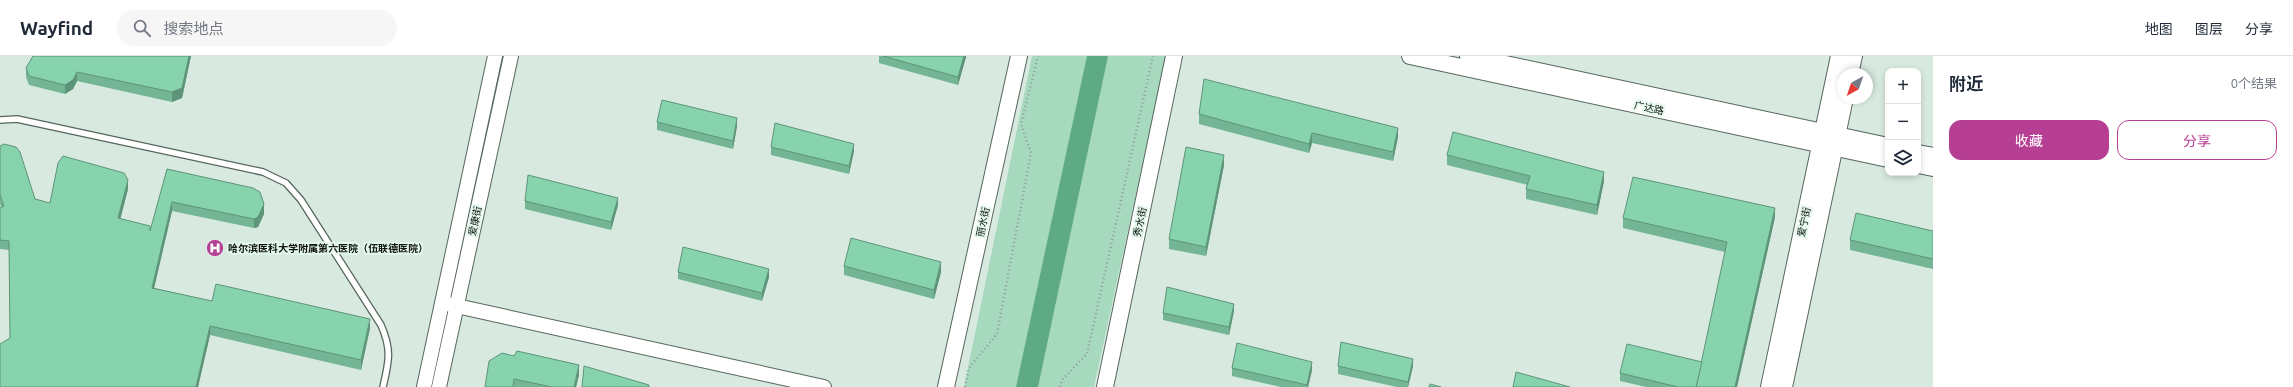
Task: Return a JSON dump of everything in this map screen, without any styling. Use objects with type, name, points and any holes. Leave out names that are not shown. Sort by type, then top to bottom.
[{"type":"main road","name":"丽水街","points":[[946,387],[1019,56]]},
{"type":"main road","name":"秀水街","points":[[1105,387],[1174,56]]},
{"type":"main road","name":"广达路","points":[[1410,56],[1829,140],[1885,146]]},
{"type":"main road","name":"广达路","points":[[1468,56],[1829,140],[1885,158]]},
{"type":"main road","name":"爱宁街","points":[[1784,387],[1829,140],[1839,56]]},
{"type":"main road","points":[[1851,68],[1854,56]]},
{"type":"main road","name":"爱宁街","points":[[1769,387],[1829,140],[1843,104]]},
{"type":"main road","points":[[1921,154],[1933,156]]},
{"type":"main road","points":[[1921,166],[1933,168]]},
{"type":"street","name":"爱康街","points":[[439,387],[450,304],[495,56]]},
{"type":"street","name":"爱康街","points":[[424,387],[450,304],[511,56]]},
{"type":"street","points":[[450,304],[824,387]]},
{"type":"lane","points":[[0,120],[17,119],[256,170],[286,183],[301,200],[381,325],[388,339],[390,353],[383,387]]},
{"type":"path","points":[[966,387],[969,368],[998,334],[1032,153],[1021,124],[1038,56]]},
{"type":"path","points":[[1060,387],[1062,380],[1087,354],[1153,56]]},
{"type":"shaded area","points":[[1032,56],[1166,56],[1094,387],[964,387]]},
{"type":"shaded area","points":[[1087,56],[1108,56],[1038,387],[1016,387]]},
{"type":"building","points":[[33,56],[189,56],[182,88],[172,92],[77,72],[73,80],[65,85],[29,76],[26,68]]},
{"type":"building","points":[[883,56],[964,56],[958,77]]},
{"type":"building","points":[[1204,79],[1398,128],[1393,152],[1312,133],[1309,144],[1199,114]]},
{"type":"building","points":[[662,100],[737,118],[733,141],[657,122]]},
{"type":"building","points":[[775,123],[854,144],[849,166],[771,147]]},
{"type":"building","points":[[1453,132],[1604,172],[1597,205],[1526,189],[1530,176],[1447,155]]},
{"type":"building","points":[[4,144],[16,147],[20,152],[35,199],[50,203],[58,163],[63,156],[124,173],[128,180],[118,218],[150,226],[150,231],[167,169],[253,188],[260,192],[264,204],[258,217],[254,219],[172,202],[152,288],[212,301],[216,284],[370,319],[361,360],[210,326],[196,387],[0,387],[0,344],[10,338],[9,241],[0,240],[0,208],[4,206],[0,195],[0,146]]},
{"type":"building","points":[[1186,147],[1224,155],[1206,247],[1169,239]]},
{"type":"building","points":[[528,175],[618,198],[611,222],[525,201]]},
{"type":"building","points":[[1633,177],[1775,208],[1735,387],[1696,387],[1727,242],[1623,218]]},
{"type":"building","points":[[1856,213],[1933,231],[1933,259],[1850,240]]},
{"type":"building","points":[[851,238],[941,262],[934,290],[844,266]]},
{"type":"building","points":[[683,247],[769,269],[762,293],[678,272]]},
{"type":"building","points":[[1167,287],[1234,304],[1229,327],[1163,313]]},
{"type":"building","points":[[1341,342],[1413,359],[1408,382],[1338,366]]},
{"type":"building","points":[[1237,343],[1312,362],[1307,385],[1232,368]]},
{"type":"building","points":[[1627,344],[1702,362],[1696,387],[1678,387],[1620,373]]},
{"type":"building","points":[[517,351],[579,365],[574,387],[552,387],[514,379],[513,387],[485,387],[489,361],[502,353],[514,356]]},
{"type":"building","points":[[584,366],[649,385],[649,387],[582,387]]},
{"type":"building","points":[[1516,372],[1570,387],[1513,387]]},
{"type":"building","points":[[1430,384],[1441,387],[1429,387]]},
{"type":"place","name":"哈尔滨医科大学附属第六医院（伍联德医院）","points":[[215,248]]}]
